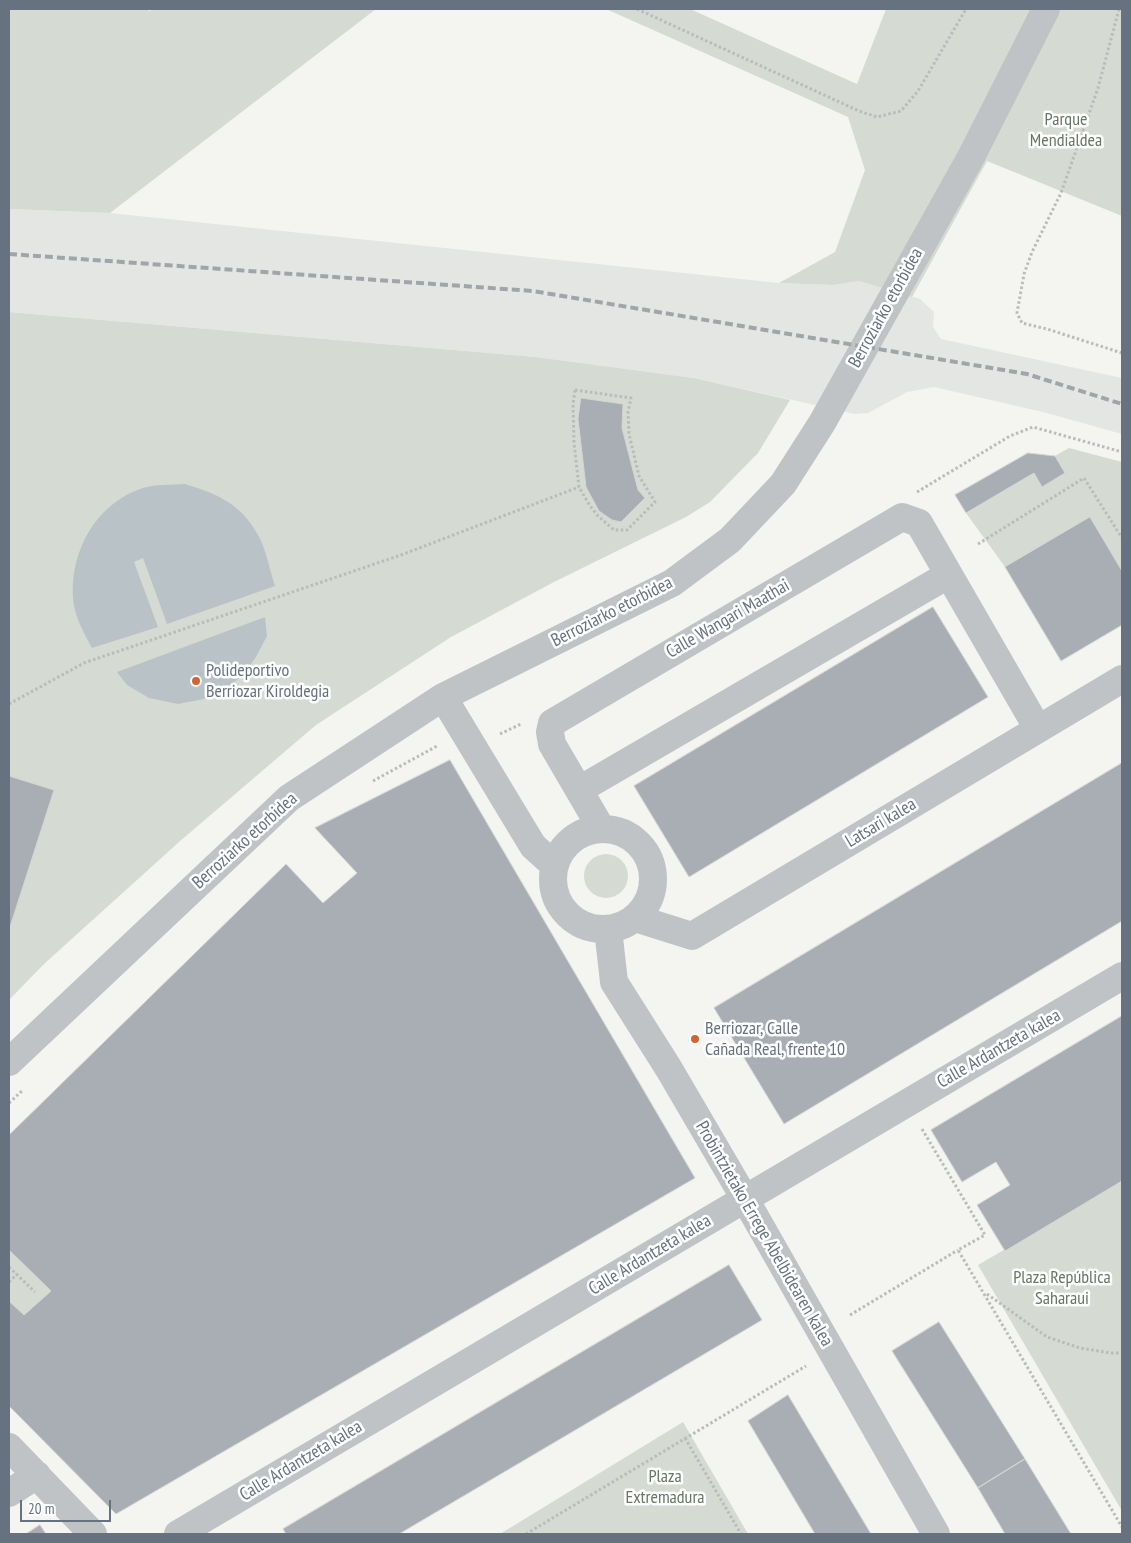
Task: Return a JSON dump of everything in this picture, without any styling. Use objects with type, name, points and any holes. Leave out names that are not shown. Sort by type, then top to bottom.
[{"type":"street","name":"Berroziarko etorbidea","points":[[9,1062],[289,798],[443,697],[672,583],[730,540],[783,484],[822,423],[971,157],[1046,9]]},
{"type":"street","name":"Calle Wangari Maathai","points":[[601,828],[552,744],[550,732],[552,723],[902,517],[919,523],[1038,730]]},
{"type":"street","points":[[579,790],[948,575]]},
{"type":"street","name":"Latsari kalea","points":[[634,918],[692,936],[1122,679]]},
{"type":"street","points":[[443,697],[533,846],[554,865]]},
{"type":"street","points":[[601,828],[617,830],[632,836],[643,848],[651,861],[654,877],[652,893],[645,907],[634,918],[622,926],[608,929],[592,928],[577,922],[564,911],[556,897],[553,881],[554,865],[561,851],[572,839],[586,831],[601,828]]},
{"type":"street","name":"Probintzietako Errege Abelbidearen kalea","points":[[608,929],[614,982],[669,1069],[745,1199],[936,1534]]},
{"type":"street","name":"Calle Ardantzeta kalea","points":[[178,1534],[1122,976]]},
{"type":"street","points":[[9,1447],[93,1534]]},
{"type":"street","points":[[9,1493],[37,1475]]},
{"type":"path","points":[[637,9],[850,107],[877,117],[901,111],[918,91],[966,9]]},
{"type":"path","points":[[1119,9],[1098,88],[1061,193],[1032,252],[1024,274],[1017,313],[1022,323],[1122,353]]},
{"type":"path","points":[[575,390],[631,398],[628,412],[629,434],[640,476],[655,502],[627,530],[614,530],[590,506],[579,487],[574,443],[573,404],[575,390]]},
{"type":"path","points":[[938,479],[1010,436],[1033,427],[1122,452]]},
{"type":"path","points":[[978,544],[1084,478],[1122,538]]},
{"type":"path","points":[[9,704],[84,663],[401,556],[579,487]]},
{"type":"path","points":[[370,783],[435,746],[470,742],[500,734]]},
{"type":"path","points":[[9,1103],[23,1090]]},
{"type":"path","points":[[850,1316],[985,1235],[921,1128]]},
{"type":"path","points":[[958,1250],[1122,1527]]},
{"type":"path","points":[[9,1267],[35,1292]]},
{"type":"path","points":[[9,1282],[17,1274]]},
{"type":"path","points":[[984,1293],[1047,1337],[1080,1348],[1122,1353]]},
{"type":"path","points":[[526,1534],[809,1364]]},
{"type":"path","points":[[685,1438],[741,1534]]},
{"type":"shaded area","points":[[9,209],[110,213],[779,283],[833,285],[859,281],[920,299],[934,312],[933,327],[941,339],[1122,378],[1122,434],[1043,412],[934,387],[907,392],[868,413],[855,414],[694,378],[536,357],[9,312]]},
{"type":"shaded area","points":[[185,484],[218,496],[244,515],[261,541],[275,586],[167,624],[143,558],[134,562],[158,627],[92,648],[77,618],[73,598],[73,580],[76,563],[81,546],[89,531],[99,517],[126,495],[148,487]]},
{"type":"shaded area","points":[[265,617],[267,636],[244,674],[225,690],[204,699],[178,704],[149,698],[127,685],[117,672]]},
{"type":"green space","points":[[9,9],[147,9],[149,11],[154,9],[376,9],[110,213],[9,209]]},
{"type":"green space","name":"Parque Mendialdea","points":[[606,9],[690,9],[857,84],[886,9],[1122,9],[1122,216],[987,161],[912,297],[859,281],[833,285],[779,283],[835,252],[865,170],[848,117]]},
{"type":"green space","name":"Polideportivo Berriozar Kiroldegia","points":[[9,312],[536,357],[694,378],[790,400],[758,453],[710,502],[686,517],[554,582],[451,637],[316,725],[179,842],[44,964],[9,1000]]},
{"type":"green space","points":[[1069,448],[1122,462],[1122,571],[1090,517],[1005,567],[966,513],[1034,473],[1042,486],[1065,473],[1055,456]]},
{"type":"green space","points":[[610,854],[622,860],[627,867],[627,885],[622,892],[615,897],[602,898],[594,895],[587,888],[584,872],[587,864],[594,857]]},
{"type":"green space","name":"Plaza República Saharaui","points":[[1122,1181],[1122,1511],[978,1265]]},
{"type":"green space","points":[[9,1250],[51,1291],[24,1315],[9,1301]]},
{"type":"green space","name":"Plaza Extremadura","points":[[683,1422],[748,1534],[500,1534]]},
{"type":"building","points":[[581,398],[623,404],[622,428],[638,490],[645,498],[621,522],[612,520],[599,511],[586,487],[578,419]]},
{"type":"building","points":[[1028,453],[1055,456],[1065,473],[1042,487],[1034,473],[966,513],[955,495]]},
{"type":"building","points":[[1090,517],[1122,571],[1122,625],[1061,661],[1005,567]]},
{"type":"building","points":[[933,607],[988,697],[689,877],[634,786]]},
{"type":"building","points":[[450,760],[695,1178],[116,1514],[9,1406],[9,1301],[24,1315],[51,1291],[9,1250],[9,1135],[286,864],[323,903],[357,873],[315,828]]},
{"type":"building","points":[[1122,763],[1122,921],[784,1124],[714,1008]]},
{"type":"building","points":[[9,776],[54,790],[9,930]]},
{"type":"building","points":[[1122,1016],[1122,1181],[1005,1251],[977,1205],[1010,1185],[996,1162],[962,1182],[931,1130]]},
{"type":"building","points":[[729,1265],[762,1320],[399,1534],[286,1534],[283,1529]]},
{"type":"building","points":[[939,1322],[1025,1459],[978,1488],[892,1351]]},
{"type":"building","points":[[788,1395],[871,1534],[815,1534],[748,1421]]},
{"type":"building","points":[[1025,1459],[1071,1534],[1005,1534],[978,1488]]},
{"type":"building","points":[[40,1525],[46,1534],[26,1534]]},
{"type":"railway","points":[[9,254],[533,291],[1027,374],[1122,404]]},
{"type":"place","name":"Polideportivo Berriozar Kiroldegia","points":[[196,681]]},
{"type":"place","name":"Berriozar, Calle Cañada Real, frente 10","points":[[695,1039]]}]
